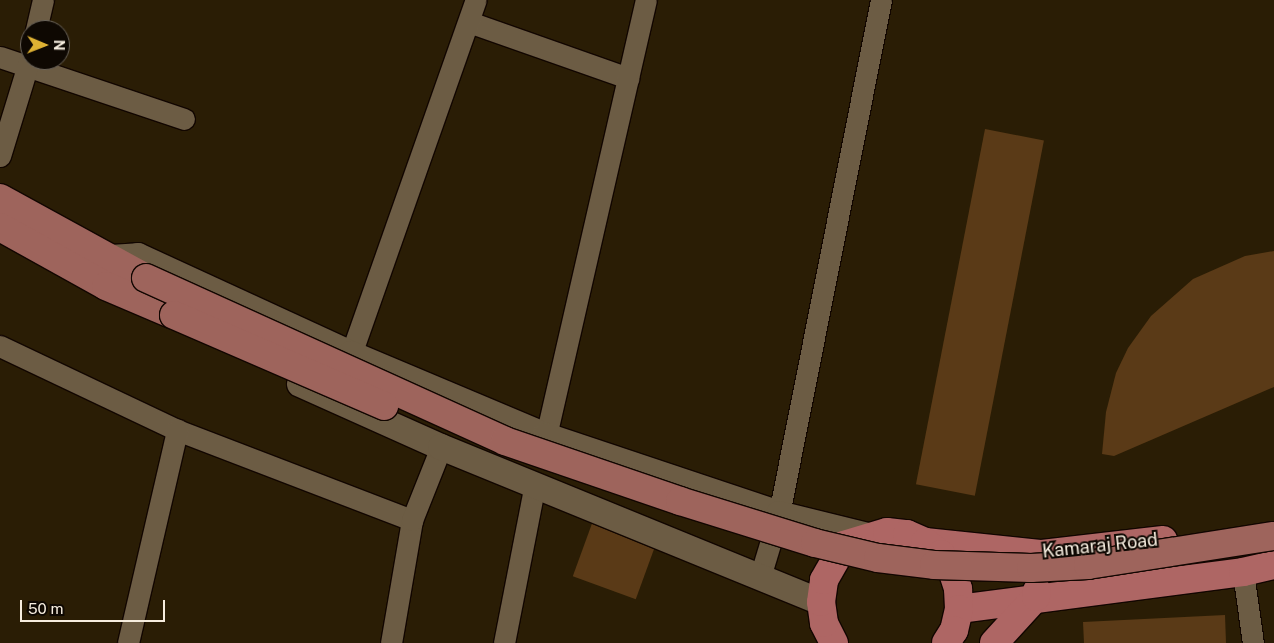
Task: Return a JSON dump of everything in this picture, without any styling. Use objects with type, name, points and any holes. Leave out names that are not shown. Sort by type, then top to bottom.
[{"type":"highway","name":"Kamaraj Road","points":[[821,602],[824,580],[844,545],[868,536],[894,533],[926,542],[1042,554],[1130,545],[1274,522]]},
{"type":"highway","points":[[926,542],[941,554],[952,570],[958,589],[959,609],[954,630],[946,643]]},
{"type":"highway","points":[[994,643],[1036,597],[1042,554]]},
{"type":"highway","points":[[959,609],[1036,597],[1243,572],[1274,566]]},
{"type":"highway","points":[[821,602],[824,623],[834,643]]},
{"type":"main road","points":[[0,198],[146,278],[505,441],[689,504],[851,551],[934,565],[1031,568],[1088,566],[1274,536]]},
{"type":"main road","points":[[0,227],[106,286],[330,384],[524,462],[808,558],[876,573],[938,582],[1014,586],[1088,580],[1274,550]]},
{"type":"street","points":[[38,20],[43,0]]},
{"type":"street","points":[[351,354],[476,0]]},
{"type":"street","points":[[546,436],[646,0]]},
{"type":"street","points":[[760,577],[779,514],[881,0]]},
{"type":"street","points":[[469,22],[628,78]]},
{"type":"street","points":[[0,57],[20,60]]},
{"type":"street","points":[[0,156],[27,70]]},
{"type":"street","points":[[51,70],[184,119]]},
{"type":"street","points":[[111,258],[138,256],[351,354],[546,436],[779,514],[868,536]]},
{"type":"street","points":[[106,286],[116,303],[441,447],[821,602]]},
{"type":"street","points":[[0,346],[177,430],[412,520]]},
{"type":"street","points":[[128,643],[177,430]]},
{"type":"street","points":[[391,643],[412,520],[441,447]]},
{"type":"street","points":[[504,643],[535,484]]},
{"type":"street","points":[[1243,572],[1253,643]]},
{"type":"building","points":[[985,129],[1044,140],[975,496],[916,484]]},
{"type":"building","points":[[1274,251],[1274,387],[1114,456],[1102,454],[1106,412],[1116,373],[1128,348],[1151,316],[1193,279],[1245,256]]},
{"type":"building","points":[[594,518],[657,541],[636,599],[573,576]]},
{"type":"building","points":[[1225,615],[1226,643],[1084,643],[1083,622]]}]
